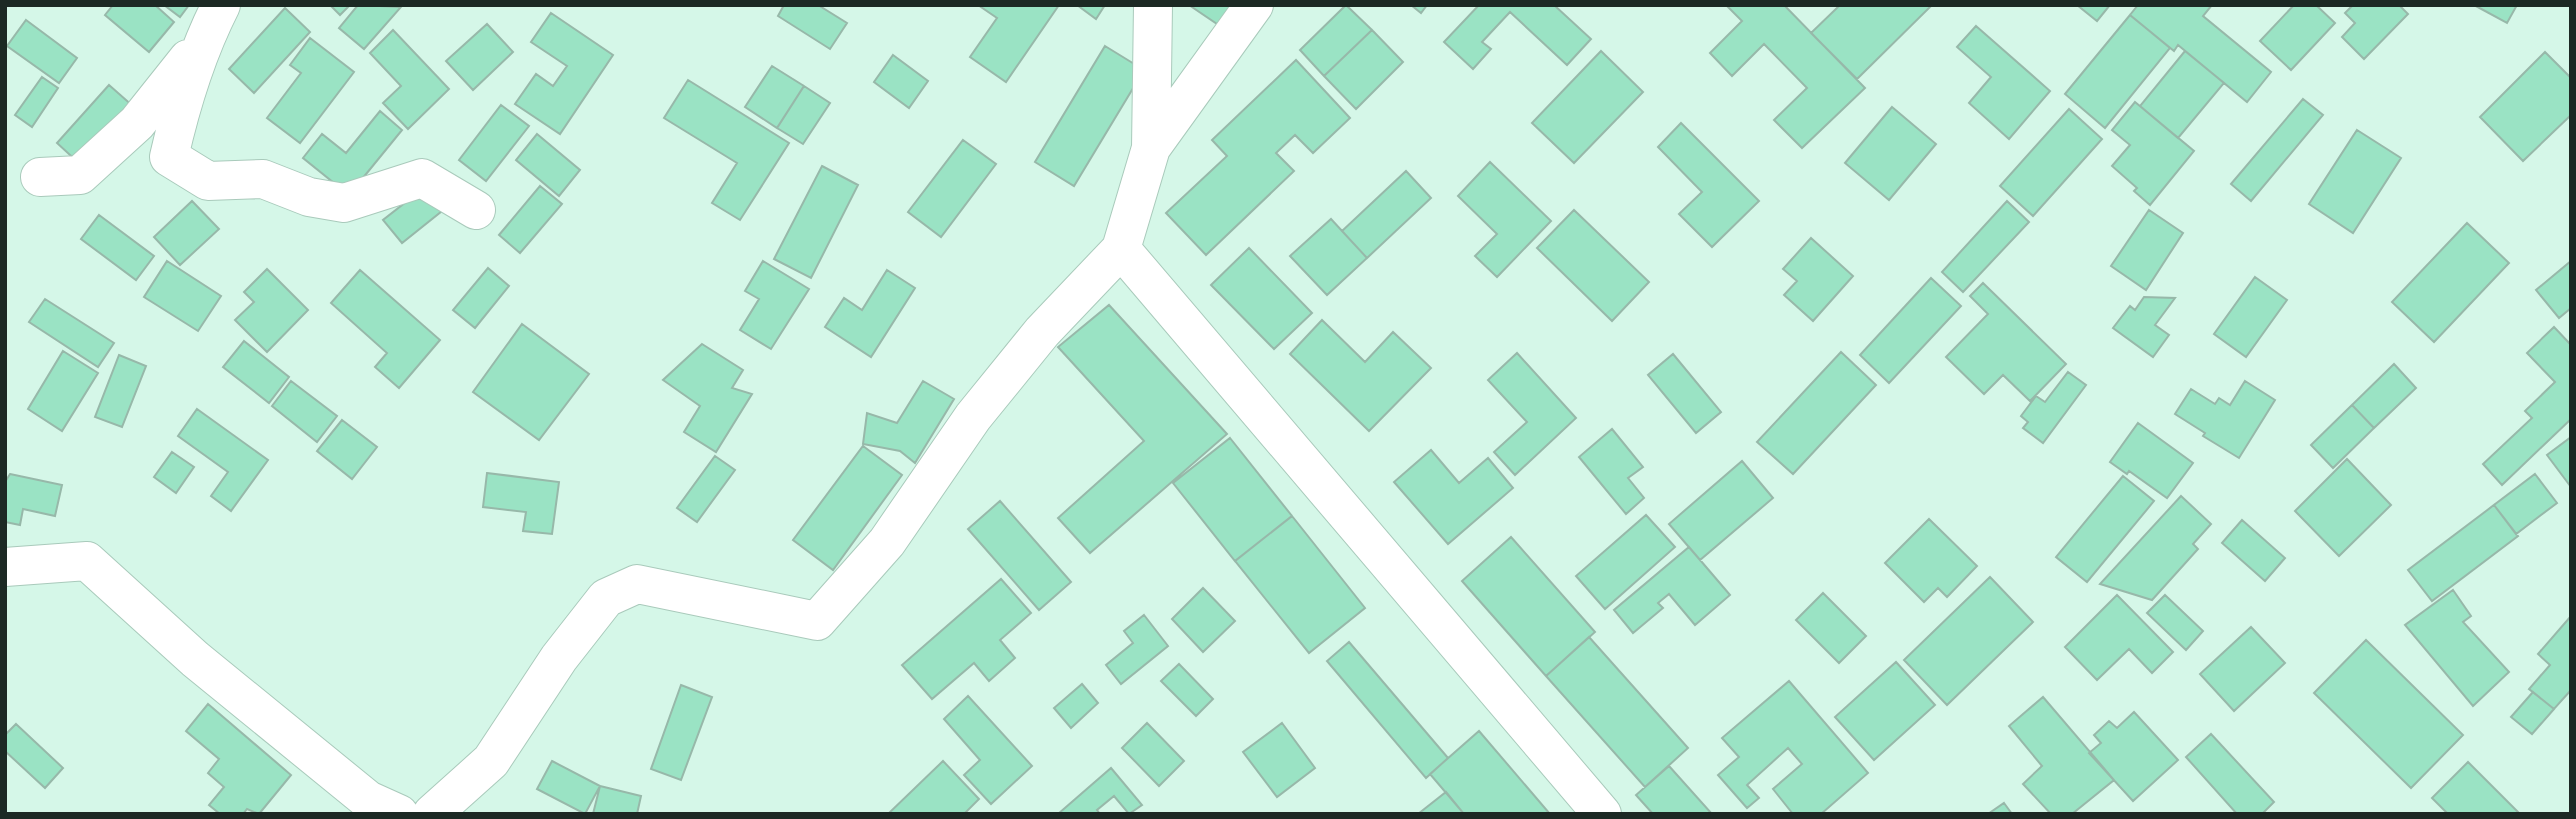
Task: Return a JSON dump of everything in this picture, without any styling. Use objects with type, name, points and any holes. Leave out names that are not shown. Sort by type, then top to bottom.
[{"type":"lane","points":[[432,814],[491,761],[559,658],[606,598],[637,584],[817,621],[887,542],[973,417],[1042,332],[1121,250],[1151,148],[1153,5]]},
{"type":"lane","points":[[1151,148],[1255,5]]},
{"type":"lane","points":[[40,177],[80,175],[137,123],[213,22]]},
{"type":"lane","points":[[213,22],[181,106],[169,157],[208,181],[263,179],[309,197],[344,203],[422,178],[476,210]]},
{"type":"lane","points":[[1121,250],[1602,814]]},
{"type":"lane","points":[[5,567],[88,561],[195,659],[368,800],[399,814]]},
{"type":"building","points":[[113,5],[155,5],[174,22],[149,52],[105,15]]},
{"type":"building","points":[[164,5],[189,5],[180,17]]},
{"type":"building","points":[[330,5],[350,5],[340,15]]},
{"type":"building","points":[[358,5],[401,7],[364,49],[339,28]]},
{"type":"building","points":[[784,5],[818,5],[847,23],[830,49],[778,16]]},
{"type":"building","points":[[978,5],[1059,5],[1006,82],[970,57],[997,18]]},
{"type":"building","points":[[1077,5],[1105,5],[1096,19]]},
{"type":"building","points":[[1189,5],[1240,5],[1226,30]]},
{"type":"building","points":[[1346,5],[1372,30],[1324,76],[1300,50]]},
{"type":"building","points":[[1411,5],[1427,5],[1421,13]]},
{"type":"building","points":[[1479,5],[1554,5],[1591,39],[1567,65],[1510,12],[1482,42],[1491,49],[1473,69],[1444,42]]},
{"type":"building","points":[[1726,5],[1784,5],[1865,88],[1802,148],[1774,120],[1807,88],[1764,44],[1732,76],[1710,53],[1742,21]]},
{"type":"building","points":[[1840,5],[1932,5],[1857,79],[1811,33]]},
{"type":"building","points":[[2077,5],[2110,5],[2097,21]]},
{"type":"building","points":[[2138,5],[2212,5],[2203,16],[2271,72],[2247,102],[2178,45],[2174,51],[2130,15]]},
{"type":"building","points":[[2294,5],[2316,5],[2335,23],[2291,70],[2260,41]]},
{"type":"building","points":[[2353,5],[2399,5],[2408,14],[2364,59],[2342,37],[2355,23],[2345,13]]},
{"type":"building","points":[[2474,5],[2517,5],[2507,23]]},
{"type":"building","points":[[285,8],[310,32],[254,93],[229,69]]},
{"type":"building","points":[[551,13],[613,55],[560,134],[515,104],[536,74],[553,86],[567,66],[531,42]]},
{"type":"building","points":[[2130,15],[2170,48],[2105,128],[2065,94]]},
{"type":"building","points":[[26,20],[77,58],[59,83],[7,46]]},
{"type":"building","points":[[487,24],[513,52],[473,90],[446,61]]},
{"type":"building","points":[[1976,26],[2050,91],[2009,139],[1969,103],[1991,77],[1957,47]]},
{"type":"building","points":[[393,30],[449,89],[408,129],[383,103],[401,86],[370,53]]},
{"type":"building","points":[[1372,30],[1403,62],[1356,109],[1324,76]]},
{"type":"building","points":[[310,38],[354,72],[300,143],[267,118],[301,73],[290,65]]},
{"type":"building","points":[[1105,46],[1144,70],[1074,186],[1035,162]]},
{"type":"building","points":[[1601,51],[1643,92],[1574,163],[1532,123]]},
{"type":"building","points":[[2185,51],[2224,83],[2178,138],[2140,106]]},
{"type":"building","points":[[2545,52],[2571,78],[2571,115],[2523,161],[2480,117]]},
{"type":"building","points":[[893,55],[928,81],[909,108],[874,82]]},
{"type":"building","points":[[1296,60],[1350,118],[1313,153],[1295,135],[1276,153],[1294,171],[1206,255],[1166,213],[1227,156],[1212,140]]},
{"type":"building","points":[[772,66],[804,86],[777,128],[745,107]]},
{"type":"building","points":[[42,77],[58,88],[32,127],[15,115]]},
{"type":"building","points":[[688,80],[789,143],[740,220],[712,203],[737,163],[664,118]]},
{"type":"building","points":[[109,85],[134,107],[82,166],[57,143]]},
{"type":"building","points":[[804,86],[830,103],[803,144],[777,128]]},
{"type":"building","points":[[2303,99],[2323,115],[2251,201],[2231,184]]},
{"type":"building","points":[[2135,102],[2194,151],[2150,205],[2134,191],[2137,188],[2112,166],[2130,145],[2112,130]]},
{"type":"building","points":[[501,105],[529,126],[486,181],[459,160]]},
{"type":"building","points":[[1892,107],[1936,144],[1889,200],[1845,163]]},
{"type":"building","points":[[2069,109],[2102,139],[2033,216],[2000,186]]},
{"type":"building","points":[[380,111],[402,130],[349,195],[303,158],[322,134],[346,153]]},
{"type":"building","points":[[1681,123],[1759,201],[1712,247],[1679,214],[1702,192],[1658,147]]},
{"type":"building","points":[[2357,130],[2401,158],[2353,233],[2309,204]]},
{"type":"building","points":[[537,134],[580,170],[559,196],[516,160]]},
{"type":"building","points":[[963,140],[996,164],[941,237],[908,212]]},
{"type":"building","points":[[1490,162],[1551,221],[1497,277],[1475,256],[1497,234],[1458,196]]},
{"type":"building","points":[[822,166],[858,185],[811,278],[774,259]]},
{"type":"building","points":[[1406,171],[1431,198],[1367,258],[1342,231]]},
{"type":"building","points":[[540,186],[562,204],[520,253],[499,235]]},
{"type":"building","points":[[424,188],[442,211],[402,243],[383,220]]},
{"type":"building","points":[[192,201],[219,229],[180,265],[154,237]]},
{"type":"building","points":[[2007,201],[2029,222],[1963,292],[1942,272]]},
{"type":"building","points":[[1574,210],[1649,282],[1612,321],[1537,248]]},
{"type":"building","points":[[2149,210],[2183,233],[2146,290],[2111,266]]},
{"type":"building","points":[[99,215],[154,256],[136,280],[81,239]]},
{"type":"building","points":[[1331,219],[1367,258],[1327,295],[1290,256]]},
{"type":"building","points":[[2467,223],[2509,263],[2434,342],[2392,302]]},
{"type":"building","points":[[1811,238],[1853,276],[1813,321],[1784,295],[1797,281],[1783,269]]},
{"type":"building","points":[[1249,248],[1312,313],[1274,349],[1211,285]]},
{"type":"building","points":[[167,261],[221,296],[198,331],[144,297]]},
{"type":"building","points":[[763,261],[809,289],[771,349],[740,330],[759,299],[745,291]]},
{"type":"building","points":[[2571,261],[2571,308],[2559,318],[2536,290]]},
{"type":"building","points":[[488,268],[509,286],[475,328],[453,310]]},
{"type":"building","points":[[267,269],[308,310],[267,352],[235,320],[254,302],[244,292]]},
{"type":"building","points":[[360,270],[440,340],[399,388],[375,367],[387,353],[331,303]]},
{"type":"building","points":[[887,270],[915,288],[871,357],[825,327],[844,298],[862,310]]},
{"type":"building","points":[[2255,277],[2287,300],[2246,357],[2214,334]]},
{"type":"building","points":[[1931,278],[1961,306],[1889,383],[1860,355]]},
{"type":"building","points":[[1983,283],[2066,364],[2030,401],[2003,375],[1984,394],[1946,357],[1988,314],[1970,296]]},
{"type":"building","points":[[2144,297],[2175,298],[2155,325],[2169,335],[2153,357],[2113,328],[2130,306],[2135,310]]},
{"type":"building","points":[[45,299],[114,343],[98,367],[29,322]]},
{"type":"building","points":[[1109,305],[1227,434],[1090,553],[1058,518],[1144,441],[1058,347]]},
{"type":"building","points":[[1322,320],[1365,362],[1393,332],[1431,368],[1369,431],[1290,354]]},
{"type":"building","points":[[522,324],[589,374],[539,440],[473,392]]},
{"type":"building","points":[[2554,327],[2571,345],[2571,419],[2502,485],[2483,464],[2532,418],[2525,411],[2555,382],[2527,353]]},
{"type":"building","points":[[244,341],[289,377],[269,403],[223,367]]},
{"type":"building","points":[[702,344],[743,370],[732,388],[752,394],[716,452],[684,432],[700,406],[663,380]]},
{"type":"building","points":[[63,351],[98,373],[62,431],[28,409]]},
{"type":"building","points":[[1841,352],[1876,385],[1793,474],[1757,442]]},
{"type":"building","points":[[1517,353],[1576,418],[1515,475],[1494,452],[1527,422],[1488,380]]},
{"type":"building","points":[[1673,354],[1721,412],[1696,433],[1648,375]]},
{"type":"building","points":[[119,355],[146,366],[122,427],[95,417]]},
{"type":"building","points":[[2394,364],[2416,388],[2374,428],[2352,405]]},
{"type":"building","points":[[2068,372],[2086,385],[2043,443],[2023,428],[2028,422],[2021,416],[2036,396],[2045,402]]},
{"type":"building","points":[[291,381],[337,416],[317,442],[272,406]]},
{"type":"building","points":[[923,381],[954,399],[915,463],[900,451],[863,444],[867,413],[897,423]]},
{"type":"building","points":[[2245,381],[2275,400],[2239,458],[2203,436],[2205,433],[2175,414],[2191,389],[2215,404],[2219,398],[2230,405]]},
{"type":"building","points":[[2352,405],[2374,428],[2333,468],[2311,445]]},
{"type":"building","points":[[197,409],[268,460],[231,511],[211,496],[228,472],[178,436]]},
{"type":"building","points":[[342,420],[377,447],[352,479],[317,451]]},
{"type":"building","points":[[2138,423],[2193,463],[2167,498],[2129,471],[2127,474],[2110,462]]},
{"type":"building","points":[[1612,429],[1643,467],[1628,478],[1644,498],[1626,514],[1579,457]]},
{"type":"building","points":[[2571,437],[2571,487],[2547,455]]},
{"type":"building","points":[[1230,438],[1292,516],[1235,561],[1173,483]]},
{"type":"building","points":[[863,446],[902,475],[833,570],[793,540]]},
{"type":"building","points":[[1431,450],[1459,483],[1488,458],[1513,488],[1448,544],[1394,482]]},
{"type":"building","points":[[172,452],[194,467],[176,493],[154,477]]},
{"type":"building","points":[[715,456],[735,470],[697,522],[677,508]]},
{"type":"building","points":[[2347,459],[2391,505],[2339,556],[2295,511]]},
{"type":"building","points":[[1742,461],[1773,498],[1700,560],[1669,524]]},
{"type":"building","points":[[487,473],[559,482],[552,534],[523,531],[526,512],[483,507]]},
{"type":"building","points":[[10,474],[62,485],[55,516],[23,509],[20,525],[5,522],[5,482]]},
{"type":"building","points":[[2535,474],[2557,503],[2516,534],[2494,505]]},
{"type":"building","points":[[2123,476],[2154,501],[2087,582],[2056,557]]},
{"type":"building","points":[[2181,496],[2211,524],[2193,544],[2198,549],[2152,600],[2100,584]]},
{"type":"building","points":[[1000,501],[1071,582],[1039,610],[968,529]]},
{"type":"building","points":[[2494,505],[2518,536],[2432,601],[2408,570]]},
{"type":"building","points":[[1646,515],[1675,547],[1605,609],[1576,576]]},
{"type":"building","points":[[1292,516],[1365,608],[1309,653],[1235,561]]},
{"type":"building","points":[[1929,519],[1977,566],[1947,597],[1938,588],[1924,602],[1885,563]]},
{"type":"building","points":[[2242,520],[2285,558],[2265,581],[2222,543]]},
{"type":"building","points":[[1511,537],[1595,632],[1546,676],[1462,581]]},
{"type":"building","points":[[1689,547],[1730,595],[1695,625],[1669,594],[1658,603],[1663,608],[1633,633],[1614,610]]},
{"type":"building","points":[[1990,577],[2033,622],[1947,705],[1904,660]]},
{"type":"building","points":[[1001,579],[1031,613],[1000,640],[1015,658],[989,681],[974,663],[932,699],[902,665]]},
{"type":"building","points":[[1203,588],[1235,621],[1203,652],[1172,619]]},
{"type":"building","points":[[2453,590],[2471,616],[2463,622],[2509,672],[2473,706],[2405,625]]},
{"type":"building","points":[[1823,593],[1866,636],[1839,663],[1796,620]]},
{"type":"building","points":[[2117,595],[2173,652],[2152,673],[2129,649],[2097,680],[2065,647]]},
{"type":"building","points":[[2165,595],[2203,631],[2186,650],[2147,613]]},
{"type":"building","points":[[1144,615],[1168,646],[1121,684],[1106,665],[1133,643],[1124,631]]},
{"type":"building","points":[[2571,616],[2571,690],[2554,709],[2529,689],[2550,665],[2538,654]]},
{"type":"building","points":[[2251,627],[2285,663],[2234,711],[2200,674]]},
{"type":"building","points":[[1589,637],[1688,748],[1645,787],[1546,676]]},
{"type":"building","points":[[2366,640],[2463,735],[2411,788],[2314,693]]},
{"type":"building","points":[[1349,642],[1448,758],[1426,778],[1327,661]]},
{"type":"building","points":[[1896,662],[1935,705],[1874,760],[1835,717]]},
{"type":"building","points":[[1179,664],[1213,699],[1196,716],[1161,681]]},
{"type":"building","points":[[1789,681],[1868,773],[1821,814],[1793,814],[1773,789],[1802,764],[1788,748],[1747,785],[1759,798],[1747,808],[1718,775],[1739,757],[1722,738]]},
{"type":"building","points":[[1082,684],[1098,703],[1071,728],[1054,708]]},
{"type":"building","points":[[681,685],[712,697],[681,780],[651,769]]},
{"type":"building","points":[[2533,692],[2554,709],[2532,734],[2511,717]]},
{"type":"building","points":[[968,696],[1032,766],[991,804],[964,775],[980,760],[944,719]]},
{"type":"building","points":[[2043,697],[2114,780],[2072,814],[2051,814],[2023,784],[2042,766],[2009,726]]},
{"type":"building","points":[[208,704],[291,775],[259,814],[247,809],[243,814],[220,814],[209,805],[224,787],[208,773],[219,759],[186,731]]},
{"type":"building","points":[[2134,712],[2178,760],[2133,801],[2089,753],[2101,743],[2094,735],[2109,721],[2117,728]]},
{"type":"building","points":[[1147,723],[1184,761],[1159,786],[1122,748]]},
{"type":"building","points":[[1282,723],[1315,768],[1277,797],[1243,752]]},
{"type":"building","points":[[16,724],[63,768],[45,788],[5,751],[5,735]]},
{"type":"building","points":[[1479,731],[1550,814],[1464,814],[1430,774]]},
{"type":"building","points":[[2211,734],[2274,802],[2262,814],[2237,814],[2186,757]]},
{"type":"building","points":[[552,761],[600,786],[585,814],[537,789]]},
{"type":"building","points":[[943,761],[979,799],[964,814],[888,814]]},
{"type":"building","points":[[2468,762],[2520,814],[2448,814],[2432,798]]},
{"type":"building","points":[[1669,766],[1712,814],[1653,814],[1636,795]]},
{"type":"building","points":[[1111,768],[1142,805],[1129,814],[1114,796],[1097,810],[1100,814],[1058,814]]},
{"type":"building","points":[[600,786],[641,796],[637,814],[593,814]]},
{"type":"building","points":[[1446,792],[1464,814],[1418,814]]},
{"type":"building","points":[[2004,803],[2012,814],[1988,814]]}]
